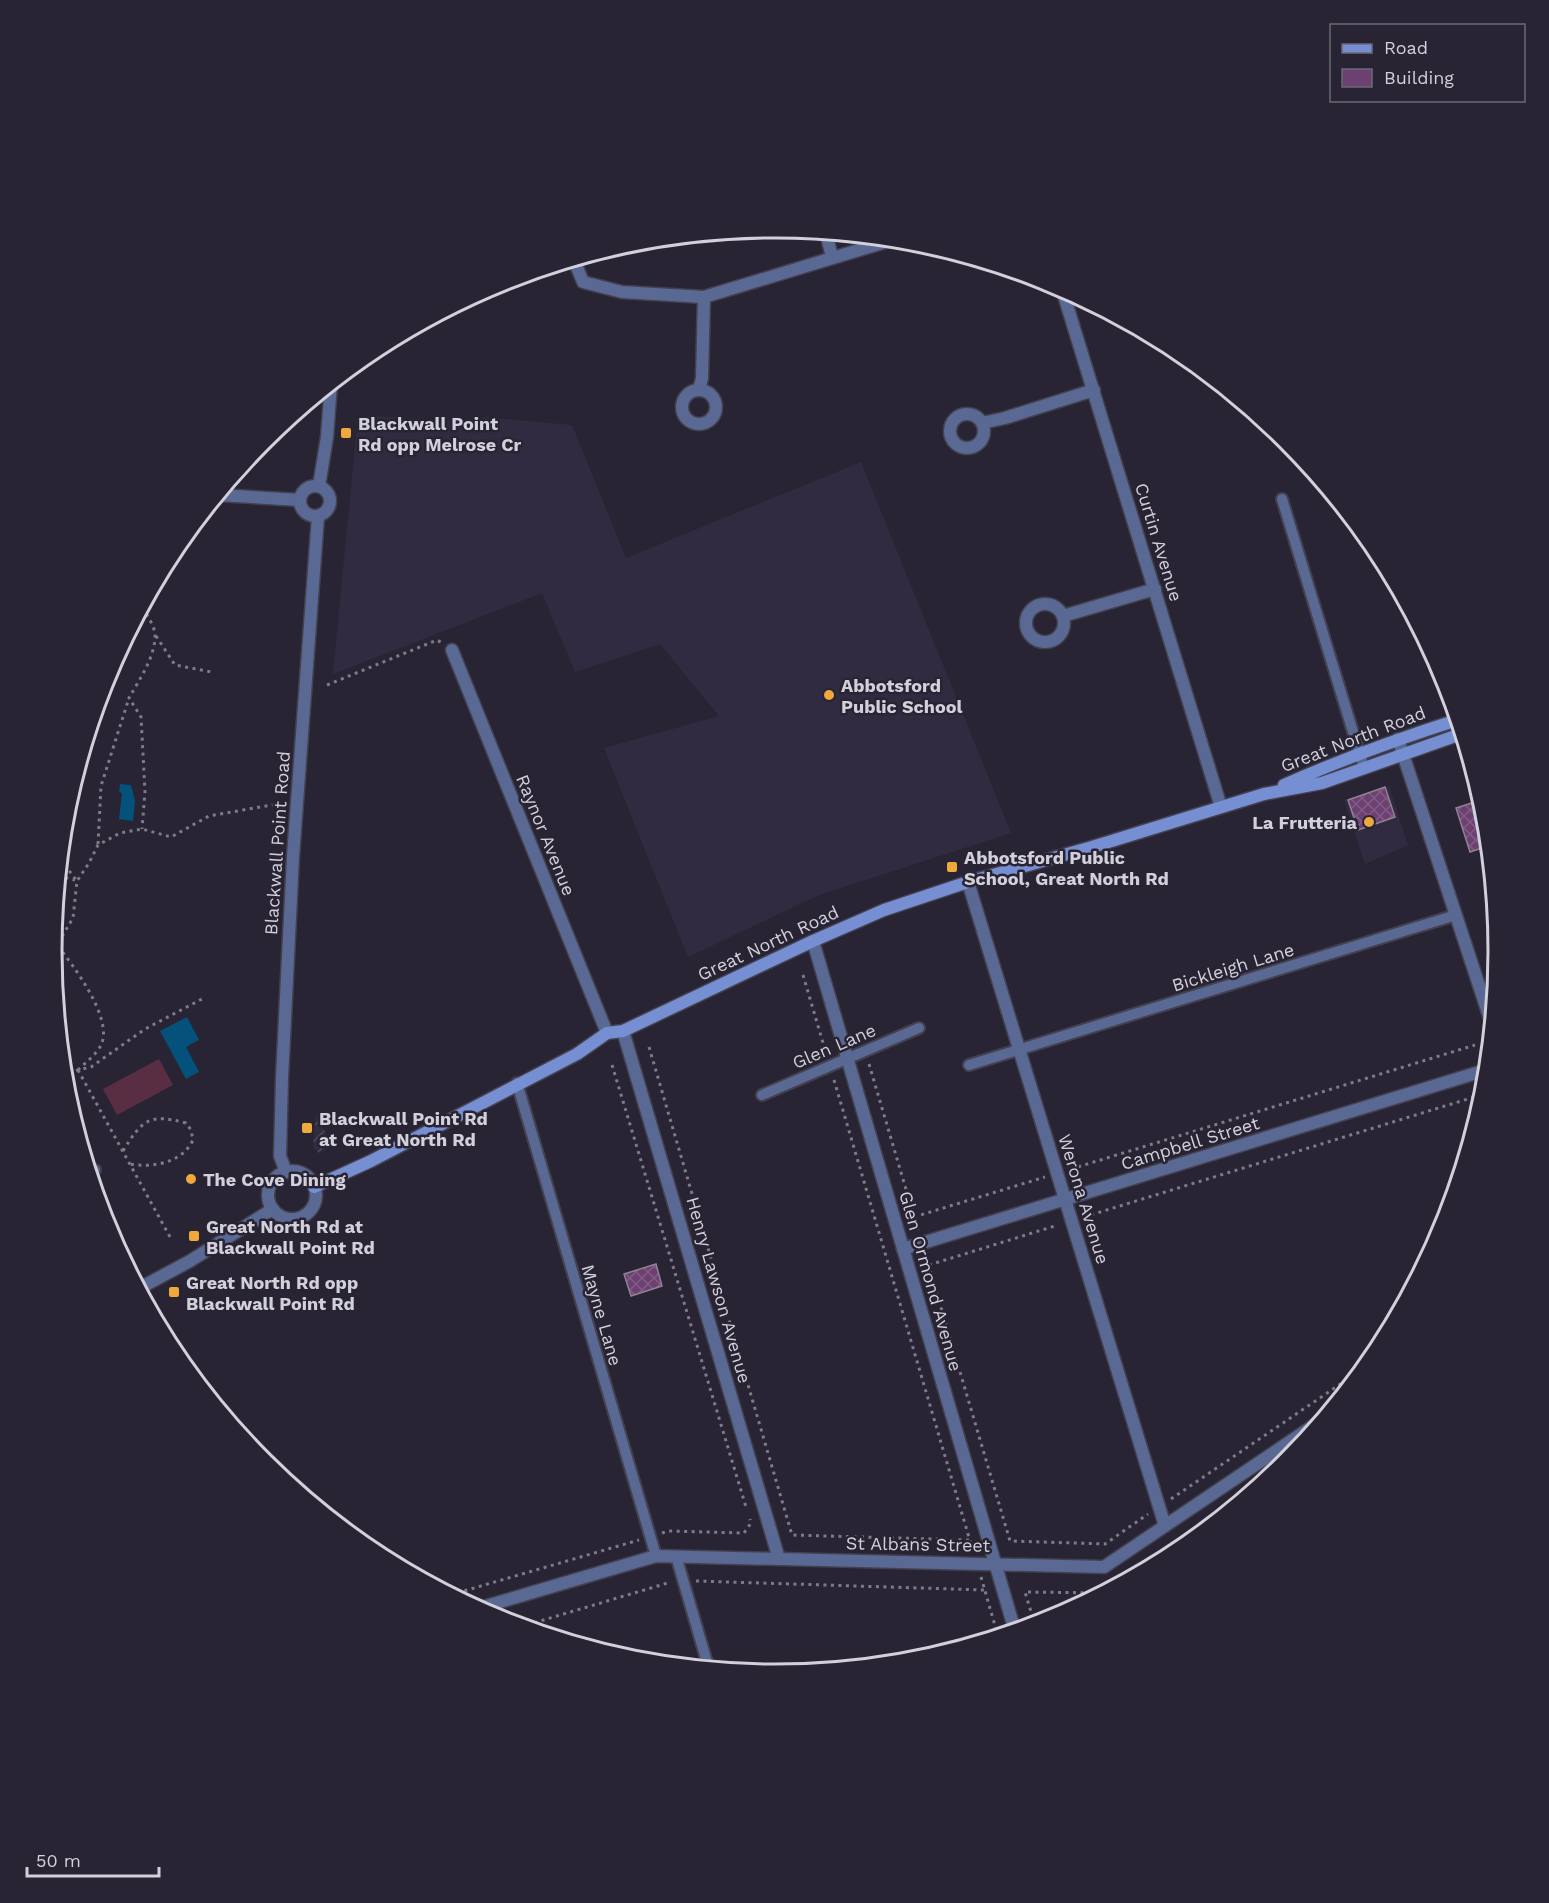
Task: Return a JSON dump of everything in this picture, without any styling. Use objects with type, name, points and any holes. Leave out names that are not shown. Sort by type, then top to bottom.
[{"type":"main road","name":"Great North Road","points":[[1264,794],[1398,739],[1450,722]]},
{"type":"main road","name":"Great North Road","points":[[314,1187],[371,1161],[517,1083],[577,1054],[607,1033],[623,1031],[884,910],[968,882],[1264,794],[1322,783],[1454,736]]},
{"type":"street","points":[[828,241],[832,256]]},
{"type":"street","points":[[577,267],[583,282],[606,289],[704,297],[871,246]]},
{"type":"street","points":[[699,390],[702,378],[704,297]]},
{"type":"street","name":"Curtin Avenue","points":[[1066,301],[1221,807]]},
{"type":"street","points":[[982,423],[1094,390]]},
{"type":"street","points":[[319,486],[327,437],[330,394]]},
{"type":"street","points":[[319,486],[327,490],[330,504],[326,512],[318,516],[305,512],[300,500],[306,488],[319,486]]},
{"type":"street","points":[[226,496],[300,500]]},
{"type":"street","name":"Blackwall Point Road","points":[[286,1172],[280,1156],[281,1099],[293,857],[318,516]]},
{"type":"street","points":[[1063,616],[1155,589]]},
{"type":"street","name":"Raynor Avenue","points":[[452,650],[607,1033]]},
{"type":"street","points":[[1398,739],[1485,1005]]},
{"type":"street","name":"Werona Avenue","points":[[968,882],[1165,1526]]},
{"type":"street","name":"Glen Ormond Avenue","points":[[813,941],[1013,1623]]},
{"type":"street","name":"Henry Lawson Avenue","points":[[623,1031],[779,1559]]},
{"type":"street","name":"Campbell Street","points":[[903,1248],[1477,1073]]},
{"type":"street","points":[[286,1172],[303,1174],[310,1179],[314,1187],[315,1203],[309,1212],[301,1217],[285,1218],[273,1209],[268,1196],[274,1179],[286,1172]]},
{"type":"street","points":[[145,1285],[190,1261],[273,1209]]},
{"type":"street","name":"St Albans Street","points":[[489,1604],[656,1556],[1104,1567],[1297,1437]]},
{"type":"lane","points":[[1282,499],[1364,768]]},
{"type":"lane","name":"Bickleigh Lane","points":[[969,1065],[1456,915]]},
{"type":"lane","name":"Glen Lane","points":[[762,1095],[919,1028]]},
{"type":"lane","name":"Mayne Lane","points":[[517,1083],[656,1556]]},
{"type":"lane","points":[[676,1556],[707,1661]]},
{"type":"path","points":[[146,615],[174,665],[212,672]]},
{"type":"path","points":[[62,936],[73,918],[77,881],[98,845],[101,786],[129,698],[148,665],[155,634]]},
{"type":"path","points":[[327,685],[437,640],[452,650]]},
{"type":"path","points":[[129,698],[141,717],[145,792],[142,829]]},
{"type":"path","points":[[98,845],[120,833],[142,829],[171,837],[209,816],[277,804]]},
{"type":"path","points":[[67,868],[77,881]]},
{"type":"path","points":[[66,878],[77,881]]},
{"type":"path","points":[[62,952],[82,979],[98,1011],[103,1030],[101,1045],[78,1070]]},
{"type":"path","points":[[803,975],[996,1629]]},
{"type":"path","points":[[72,1073],[91,1067],[145,1029],[202,999]]},
{"type":"path","points":[[914,1218],[1475,1045]]},
{"type":"path","points":[[649,1047],[792,1535],[970,1540]]},
{"type":"path","points":[[865,1051],[1010,1541],[1104,1544],[1342,1383]]},
{"type":"path","points":[[461,1592],[668,1531],[744,1533],[751,1523],[612,1065]]},
{"type":"path","points":[[78,1070],[170,1237]]},
{"type":"path","points":[[928,1265],[1472,1098]]},
{"type":"path","points":[[123,1151],[136,1130],[152,1118],[186,1123],[190,1130],[193,1140],[183,1154],[156,1166],[143,1167],[130,1164]]},
{"type":"path","points":[[534,1623],[674,1581]]},
{"type":"path","points":[[691,1581],[984,1590]]},
{"type":"path","points":[[1032,1616],[1025,1592],[1086,1593]]},
{"type":"shaded area","name":"Abbotsford Public School","points":[[358,415],[479,422],[483,417],[572,425],[626,558],[861,462],[1011,833],[819,895],[688,957],[604,748],[719,716],[660,644],[575,672],[542,593],[333,674]]},
{"type":"shaded area","points":[[1389,786],[1408,845],[1365,864],[1344,800]]},
{"type":"shaded area","points":[[159,1059],[173,1085],[117,1115],[103,1089]]},
{"type":"shaded area","points":[[316,1114],[332,1146],[319,1153],[313,1148]]},
{"type":"water","points":[[120,784],[131,785],[135,801],[133,821],[119,819],[122,793],[119,792]]},
{"type":"water","points":[[187,1017],[199,1040],[186,1047],[199,1072],[186,1079],[160,1031]]},
{"type":"building","name":"La Frutteria","points":[[1385,787],[1395,817],[1358,830],[1348,800]]},
{"type":"building","points":[[1472,803],[1480,849],[1470,852],[1456,808]]},
{"type":"building","points":[[656,1264],[662,1286],[631,1296],[624,1274]]},
{"type":"place","name":"Blackwall Point Rd opp Melrose Cr","points":[[346,433]]},
{"type":"place","name":"Abbotsford Public School","points":[[829,695]]},
{"type":"place","name":"La Frutteria","points":[[1369,822]]},
{"type":"place","name":"Abbotsford Public School, Great North Rd","points":[[952,867]]},
{"type":"place","name":"Blackwall Point Rd at Great North Rd","points":[[307,1128]]},
{"type":"place","name":"The Cove Dining","points":[[191,1179]]},
{"type":"place","name":"Great North Rd at Blackwall Point Rd","points":[[194,1236]]},
{"type":"place","name":"Great North Rd opp Blackwall Point Rd","points":[[174,1292]]}]
